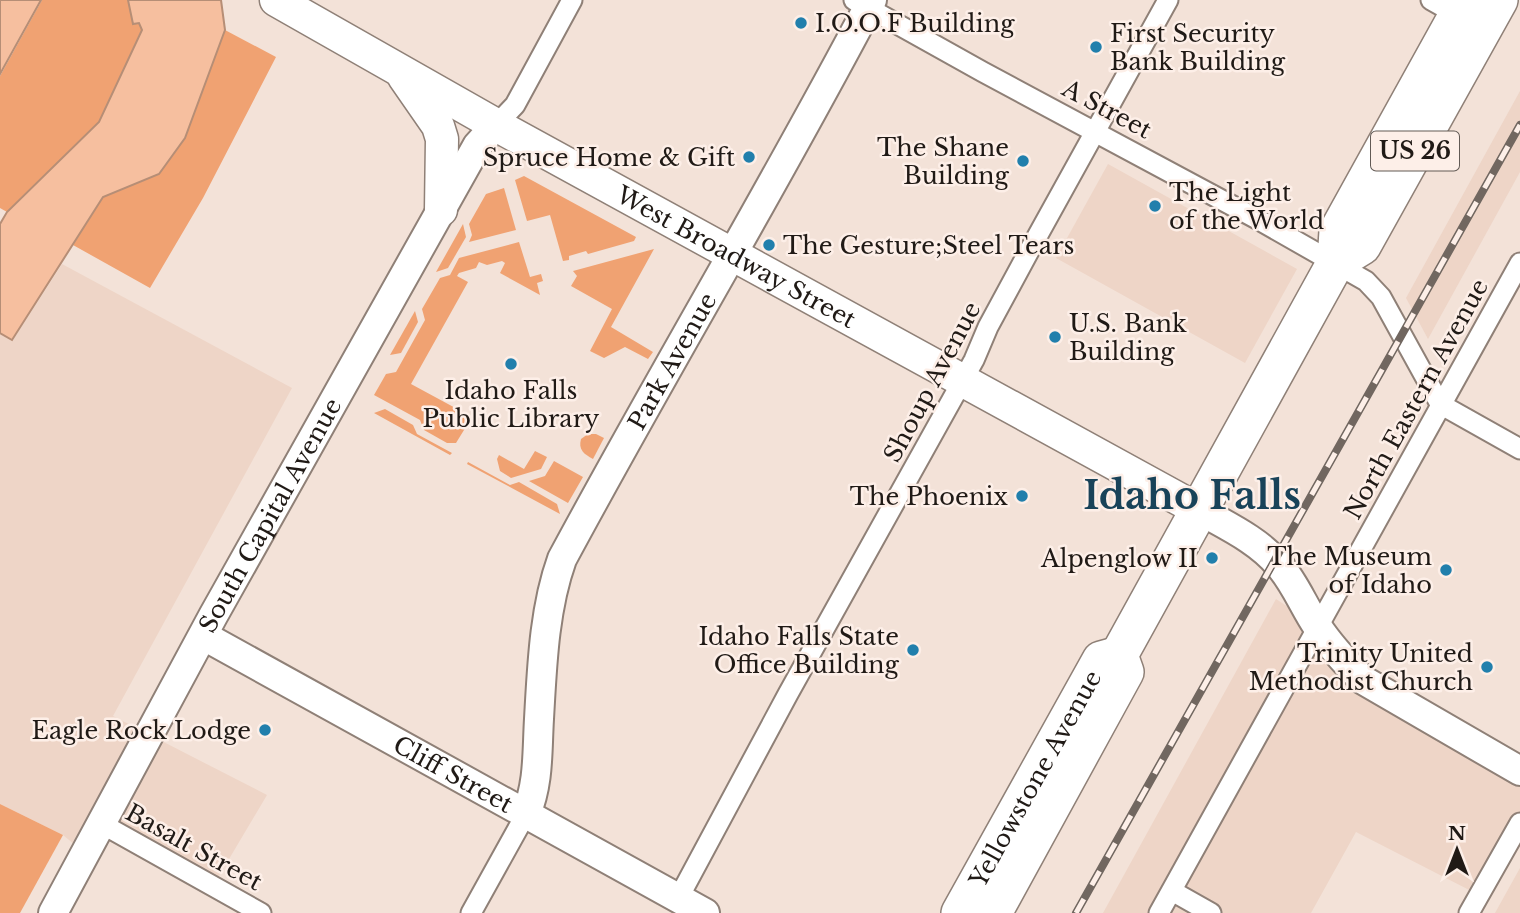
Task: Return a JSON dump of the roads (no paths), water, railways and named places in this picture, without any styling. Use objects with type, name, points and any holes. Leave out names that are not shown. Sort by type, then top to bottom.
[{"type":"highway","name":"Yellowstone Avenue","points":[[960,913],[1101,660],[1119,655],[1336,262],[1362,246],[1467,9]]},
{"type":"highway","name":"Yellowstone Avenue","points":[[993,913],[1125,672],[1119,655]]},
{"type":"main road","name":"West Broadway Street","points":[[276,0],[496,125],[1199,510]]},
{"type":"main road","points":[[399,71],[438,127],[442,138],[441,209]]},
{"type":"street","points":[[496,125],[515,105],[572,0]]},
{"type":"street","name":"Shoup Avenue","points":[[678,899],[962,382],[1016,274],[1168,0]]},
{"type":"street","name":"A Street","points":[[865,3],[983,72],[1336,262],[1366,281],[1381,297],[1440,404]]},
{"type":"street","name":"Park Avenue","points":[[526,814],[536,786],[545,640],[555,576],[562,559],[733,254],[865,3]]},
{"type":"street","name":"South Capital Avenue","points":[[54,913],[441,209],[477,146],[496,125]]},
{"type":"street","name":"North Eastern Avenue","points":[[1159,913],[1520,263]]},
{"type":"street","points":[[1440,404],[1520,449]]},
{"type":"street","points":[[1199,510],[1246,536],[1282,568],[1317,626],[1343,660],[1363,680],[1520,771]]},
{"type":"street","name":"Cliff Street","points":[[204,636],[705,913]]},
{"type":"street","points":[[471,913],[526,814]]},
{"type":"street","points":[[1469,913],[1520,823]]},
{"type":"street","name":"Basalt Street","points":[[103,824],[261,913]]},
{"type":"street","points":[[1172,891],[1211,913]]},
{"type":"railway","points":[[1076,913],[1520,125]]},
{"type":"place","name":"I.O.O.F Building","points":[[801,23]]},
{"type":"place","name":"First Security Bank Building","points":[[1096,47]]},
{"type":"place","name":"Spruce Home & Gift","points":[[749,157]]},
{"type":"place","name":"The Shane Building","points":[[1023,161]]},
{"type":"place","name":"The Light of the World","points":[[1155,206]]},
{"type":"place","name":"The Gesture;Steel Tears","points":[[769,245]]},
{"type":"place","name":"U.S. Bank Building","points":[[1055,337]]},
{"type":"place","name":"Idaho Falls Public Library","points":[[511,364]]},
{"type":"place","name":"The Phoenix","points":[[1022,496]]},
{"type":"place","name":"Alpenglow II","points":[[1212,558]]},
{"type":"place","name":"The Museum of Idaho","points":[[1446,570]]},
{"type":"place","name":"Idaho Falls State Office Building","points":[[913,650]]},
{"type":"place","name":"Trinity United Methodist Church","points":[[1487,667]]},
{"type":"place","name":"Eagle Rock Lodge","points":[[265,730]]},
{"type":"district","name":"Idaho Falls","points":[[1192,495]]}]
